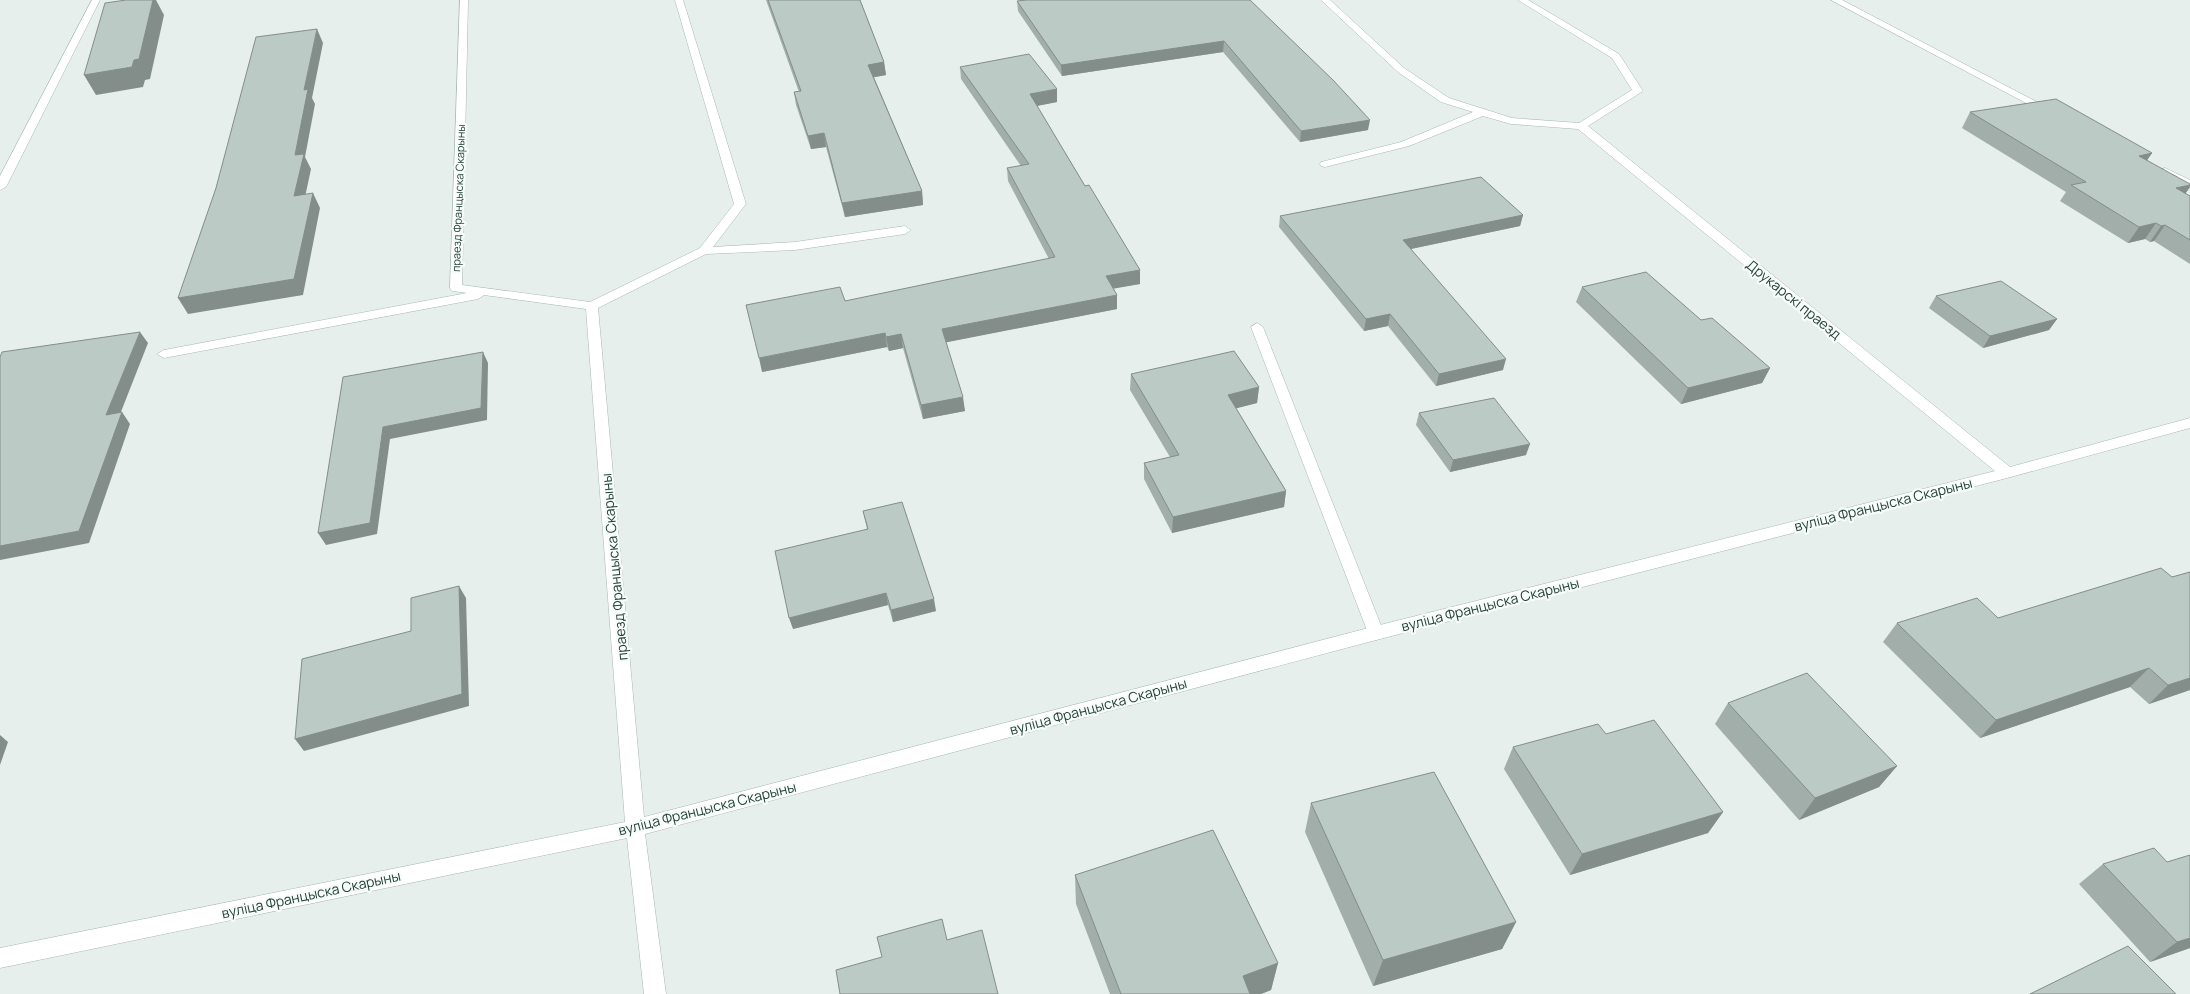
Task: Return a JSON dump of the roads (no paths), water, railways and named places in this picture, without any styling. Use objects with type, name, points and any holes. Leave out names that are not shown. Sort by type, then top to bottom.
[{"type":"street","name":"праезд Францыска Скарыны","points":[[464,0],[456,288],[592,306],[635,828],[655,994]]},
{"type":"street","points":[[679,0],[740,204],[704,251]]},
{"type":"street","points":[[1325,0],[1400,70],[1445,100],[1483,112],[1511,120],[1581,126],[1638,91],[1616,56],[1522,0]]},
{"type":"street","points":[[1835,0],[2057,115]]},
{"type":"street","points":[[0,188],[97,2]]},
{"type":"street","points":[[1325,164],[1405,144],[1483,112]]},
{"type":"street","name":"Друкарскі праезд","points":[[1581,126],[2007,473]]},
{"type":"street","points":[[2154,166],[2190,184]]},
{"type":"street","points":[[592,306],[704,251],[795,246],[905,230]]},
{"type":"street","points":[[164,354],[491,293]]},
{"type":"street","points":[[1257,327],[1376,632]]},
{"type":"street","name":"вуліца Францыска Скарыны","points":[[0,958],[635,828],[1376,632],[2007,473],[2190,423]]}]
